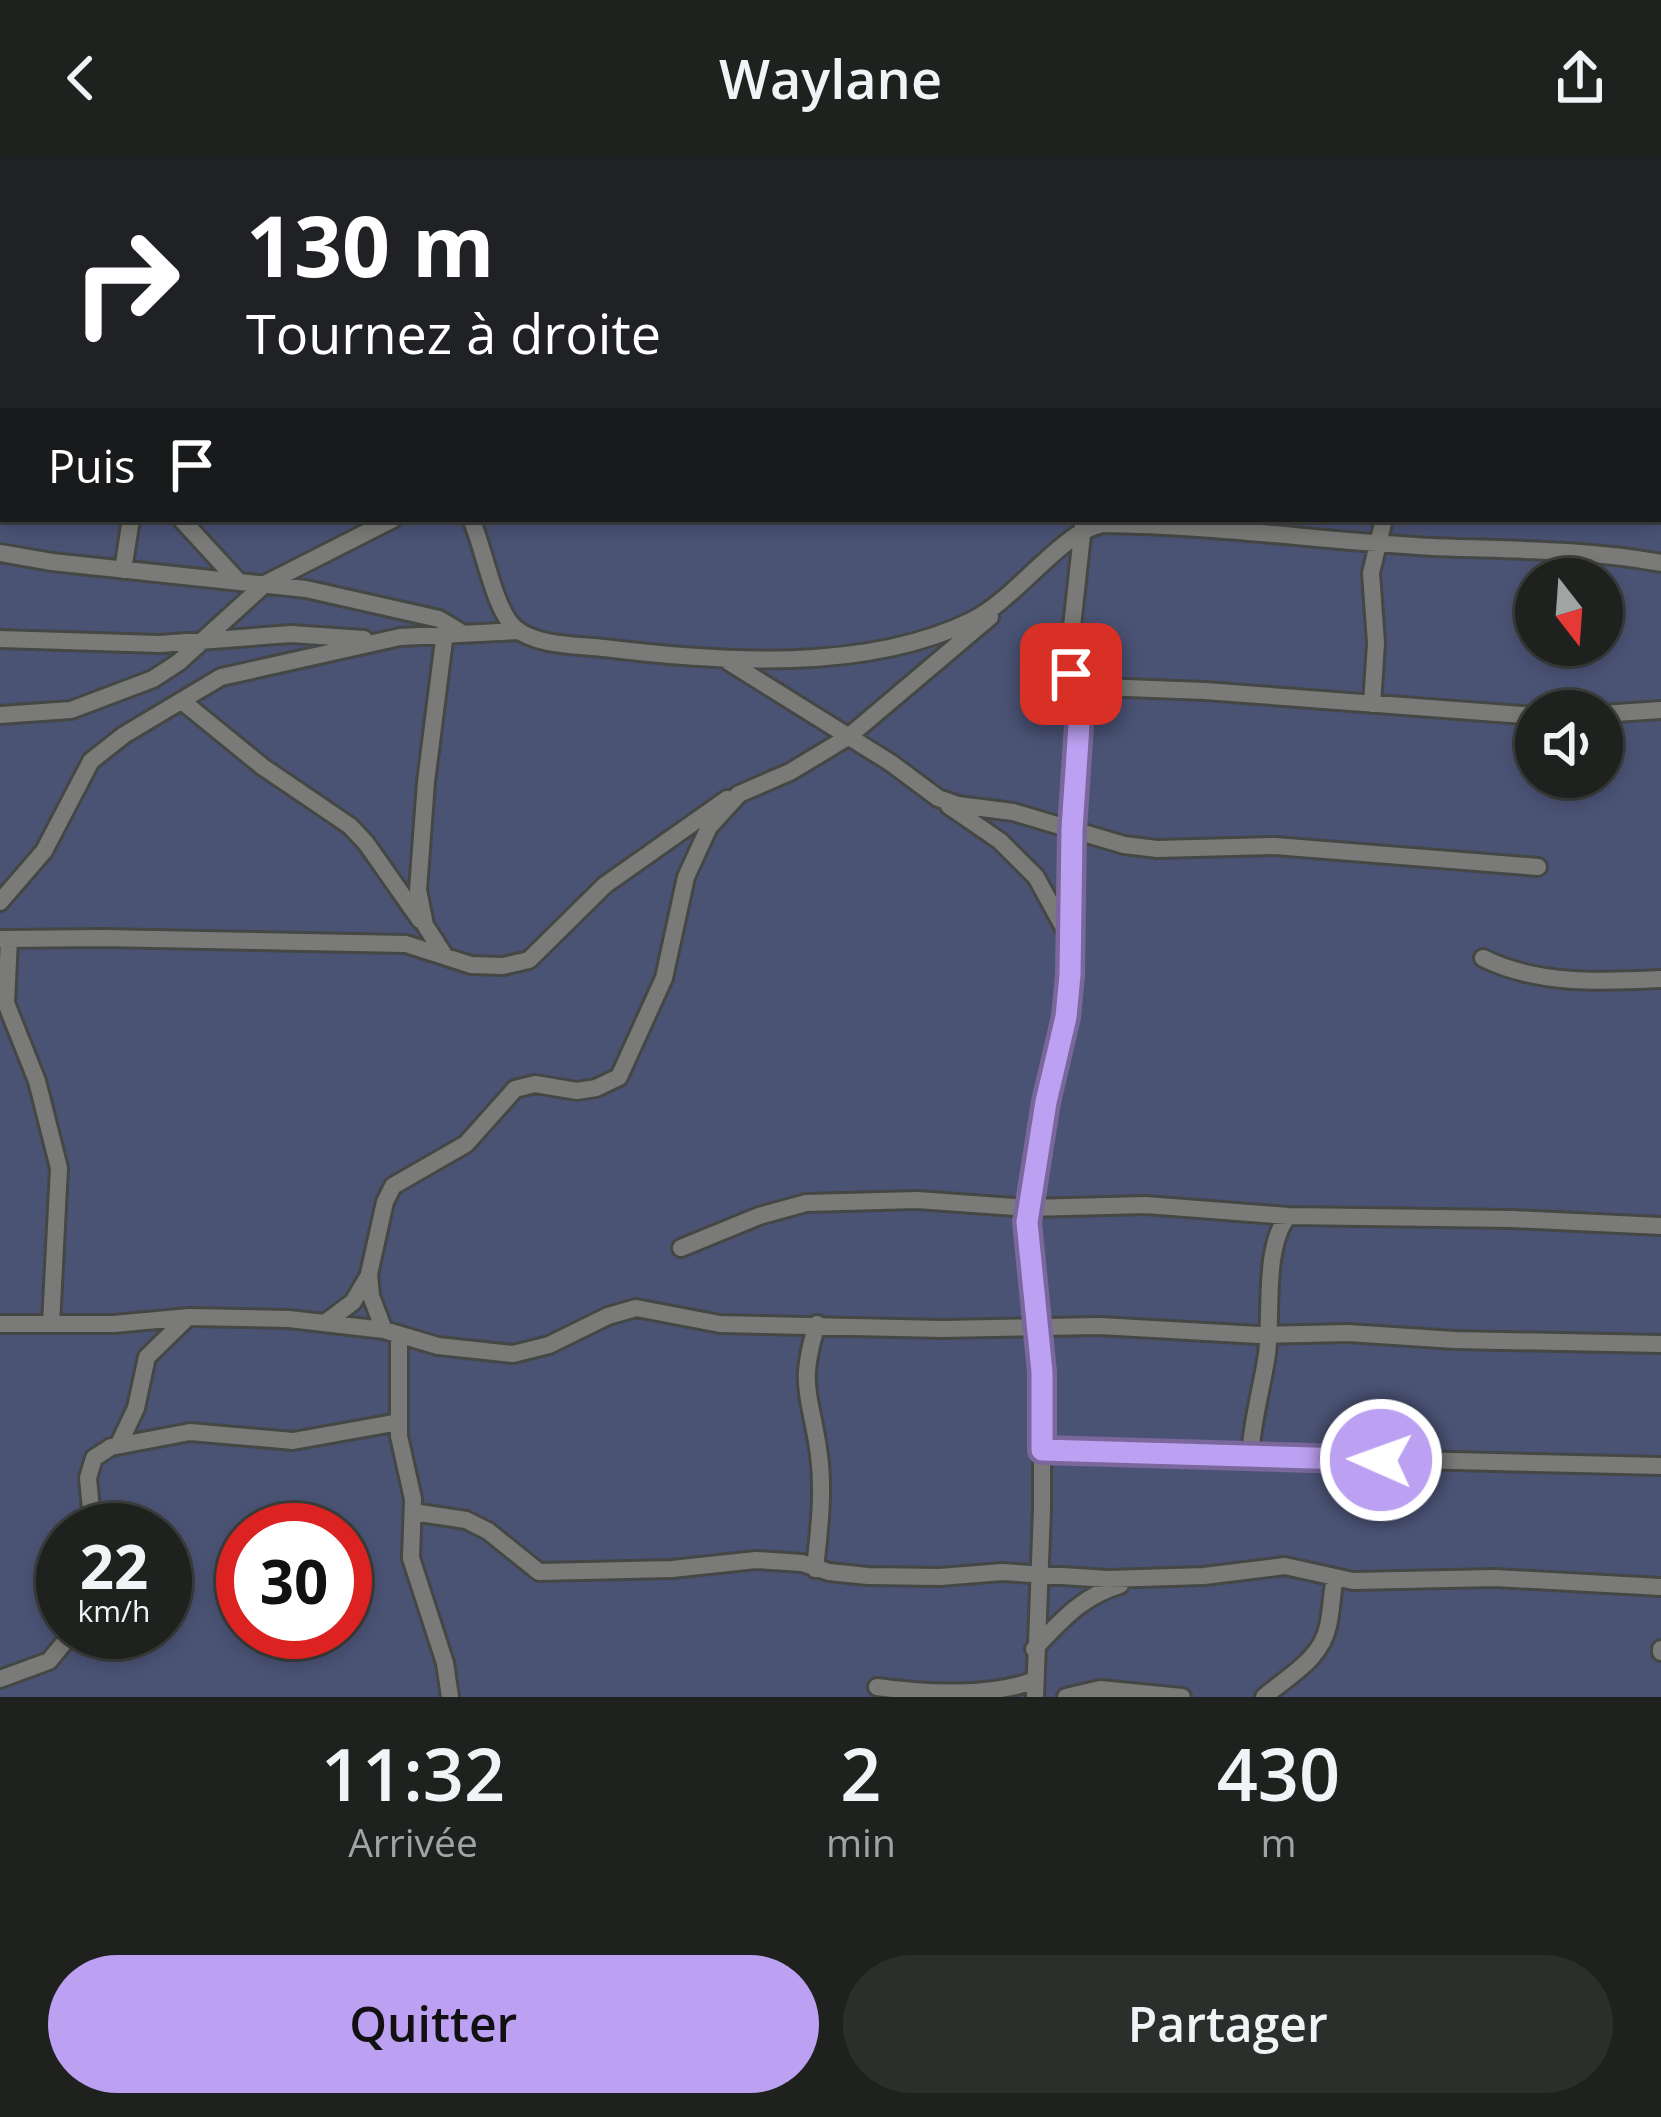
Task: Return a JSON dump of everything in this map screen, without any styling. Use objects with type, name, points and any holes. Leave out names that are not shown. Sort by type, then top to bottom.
[{"type":"street","points":[[124,570],[131,522]]},
{"type":"street","points":[[184,522],[238,580]]},
{"type":"street","points":[[0,716],[70,710],[153,679],[200,644],[265,584],[388,522]]},
{"type":"street","points":[[472,522],[504,613],[519,631]]},
{"type":"street","points":[[1372,704],[1376,643],[1370,591],[1383,522]]},
{"type":"street","points":[[877,1687],[977,1694],[1035,1688],[1042,1450],[1028,1208],[1066,1017],[1079,725],[1069,654],[1083,524]]},
{"type":"street","points":[[52,1324],[59,1168],[37,1081],[6,1004],[4,939],[406,944],[486,967],[529,960],[605,885],[721,802],[790,772],[848,737],[972,634],[1083,524],[1620,556],[1661,563]]},
{"type":"street","points":[[0,553],[265,584],[414,612],[439,619],[453,632]]},
{"type":"street","points":[[0,902],[44,850],[91,761],[124,735],[221,677],[249,668],[382,640],[453,632],[519,631],[571,644],[725,660],[806,658],[885,647],[961,626],[1012,595]]},
{"type":"street","points":[[425,925],[418,890],[419,842],[453,632]]},
{"type":"street","points":[[0,639],[200,644],[291,634],[382,640]]},
{"type":"street","points":[[725,660],[1000,841],[1036,877],[1072,942]]},
{"type":"street","points":[[1075,686],[1515,714]]},
{"type":"street","points":[[182,701],[263,766],[350,826],[447,959]]},
{"type":"street","points":[[1623,713],[1661,710]]},
{"type":"street","points":[[325,1323],[353,1302],[369,1274],[393,1186],[466,1144],[514,1089],[535,1084],[577,1091],[596,1088],[622,1072],[664,978],[692,860],[709,827],[739,794]]},
{"type":"street","points":[[938,798],[1013,812],[1102,841],[1156,849],[1275,846],[1538,867]]},
{"type":"street","points":[[1483,958],[1521,973],[1567,979],[1661,979]]},
{"type":"street","points":[[681,1248],[758,1216],[806,1203],[958,1201],[1028,1208],[1146,1205],[1288,1216],[1661,1226]]},
{"type":"street","points":[[1250,1456],[1277,1234],[1288,1216]]},
{"type":"street","points":[[369,1274],[371,1296],[392,1332],[413,1512],[411,1558],[446,1664],[450,1697]]},
{"type":"street","points":[[0,1324],[114,1324],[189,1317],[325,1323],[392,1332],[438,1346],[513,1354],[549,1345],[636,1308],[720,1324],[1038,1326],[1661,1344]]},
{"type":"street","points":[[118,1444],[140,1396],[147,1357],[169,1331],[189,1317]]},
{"type":"street","points":[[815,1568],[822,1500],[805,1378],[817,1324]]},
{"type":"street","points":[[90,1503],[88,1478],[94,1458],[118,1444],[190,1432],[293,1441],[399,1422]]},
{"type":"street","points":[[1042,1450],[1661,1466]]},
{"type":"street","points":[[413,1512],[466,1520],[539,1572],[641,1571],[756,1560],[868,1576],[940,1577],[1003,1572],[1144,1578],[1285,1567],[1335,1579],[1495,1578],[1661,1587]]},
{"type":"street","points":[[1034,1649],[1072,1609],[1097,1592],[1144,1578]]},
{"type":"street","points":[[1264,1697],[1321,1646],[1335,1579]]},
{"type":"street","points":[[0,1679],[51,1659]]},
{"type":"street","points":[[1066,1697],[1100,1689],[1182,1697]]},
{"type":"shaded area","points":[[0,522],[1661,522],[1661,1697],[0,1697]]},
{"type":"route","points":[[1071,674],[1079,725],[1070,975],[1027,1222],[1042,1372],[1042,1450],[1381,1460]]}]
